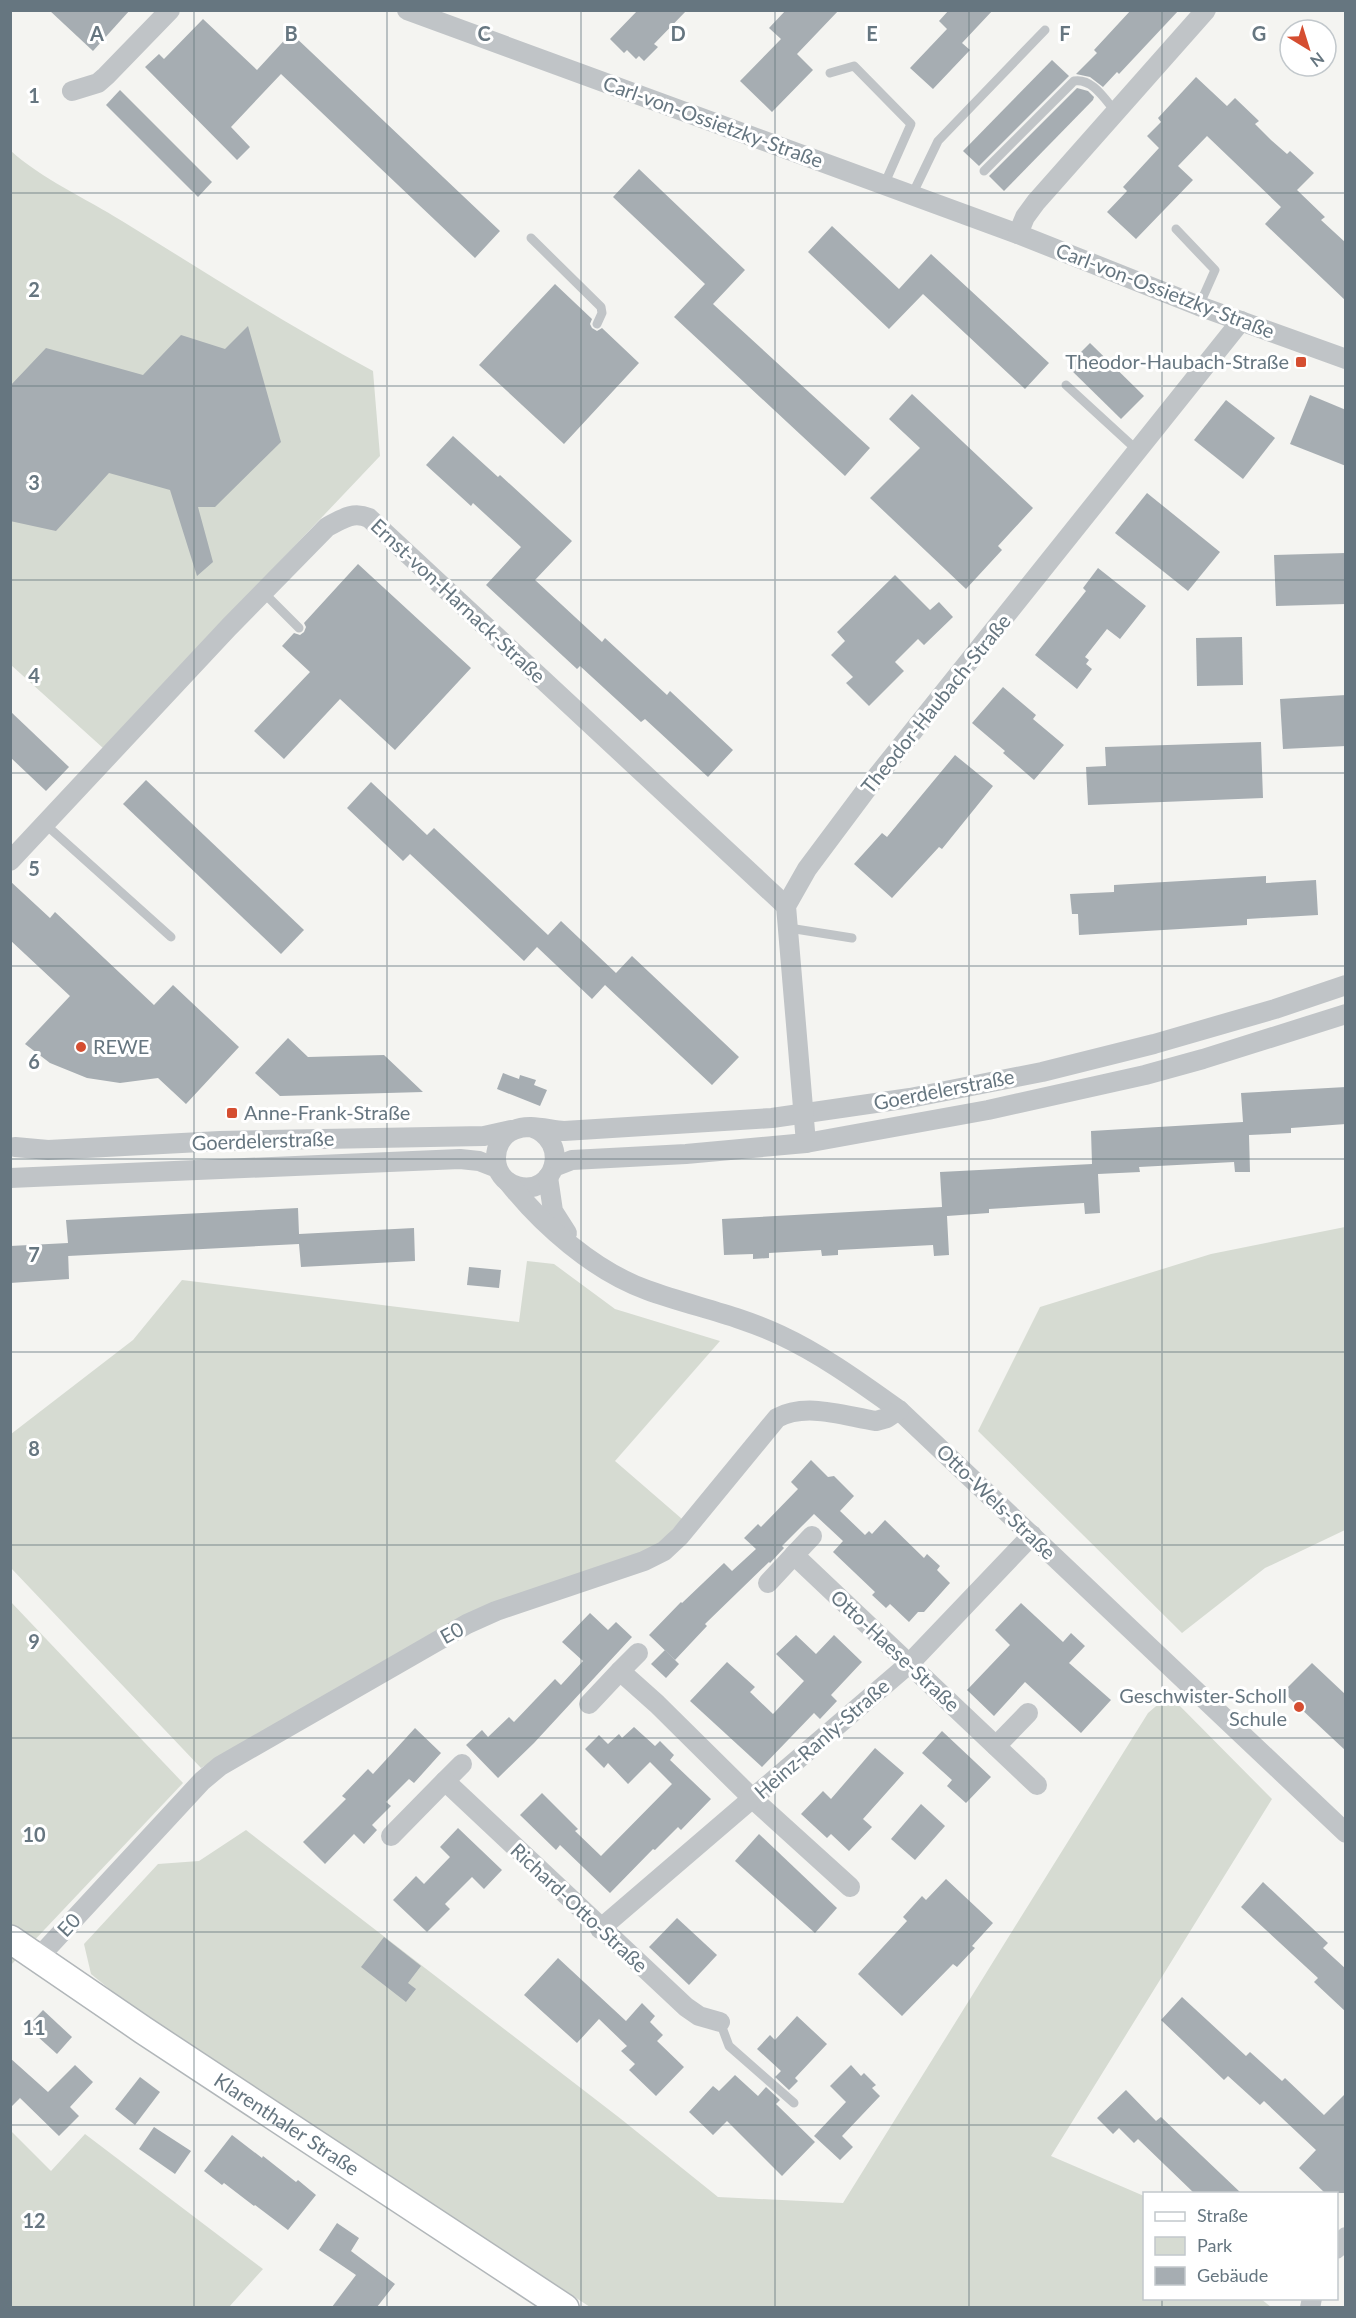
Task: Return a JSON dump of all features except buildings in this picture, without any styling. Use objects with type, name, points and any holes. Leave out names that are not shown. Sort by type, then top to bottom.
[{"type":"main road","name":"Klarenthaler Straße","points":[[10,1939],[142,2030],[565,2307]]},
{"type":"street","points":[[72,91],[98,82],[106,76],[171,10]]},
{"type":"street","name":"Carl-von-Ossietzky-Straße","points":[[407,10],[1018,234],[1199,306],[1346,360]]},
{"type":"street","points":[[1018,234],[1025,217],[1036,202],[1206,10]]},
{"type":"street","name":"Theodor-Haubach-Straße","points":[[786,906],[807,869],[866,790],[1241,321]]},
{"type":"street","name":"Ernst-von-Harnack-Straße","points":[[10,861],[327,527],[347,515],[362,515],[369,518],[786,906]]},
{"type":"street","points":[[786,906],[806,1143]]},
{"type":"street","name":"Goerdelerstraße","points":[[10,1173],[15,1164],[13,1142],[48,1150],[220,1141],[484,1136],[521,1127],[564,1131],[804,1115],[910,1098],[1042,1072],[1154,1044],[1275,1009],[1346,985]]},
{"type":"street","name":"Goerdelerstraße","points":[[10,1178],[460,1159],[479,1161],[525,1187],[534,1186],[551,1172],[572,1160],[686,1154],[806,1143],[988,1110],[1145,1075],[1346,1014]]},
{"type":"street","points":[[531,1127],[549,1139],[555,1152],[551,1172]]},
{"type":"street","points":[[502,1175],[495,1157],[497,1146],[502,1137],[511,1131]]},
{"type":"street","name":"Otto-Wels-Straße","points":[[551,1172],[553,1211],[572,1239],[589,1258]]},
{"type":"street","name":"Otto-Wels-Straße","points":[[502,1175],[550,1228],[616,1276],[645,1289],[778,1334],[846,1372],[899,1410],[1346,1833]]},
{"type":"street","name":"E0","points":[[39,1957],[202,1781],[242,1752],[467,1624],[496,1611],[644,1561],[664,1551],[680,1536],[777,1418],[789,1412],[804,1410],[876,1420],[887,1418],[899,1410]]},
{"type":"street","name":"Heinz-Ranly-Straße","points":[[600,1929],[909,1664],[1032,1535]]},
{"type":"street","points":[[768,1583],[812,1536]]},
{"type":"street","name":"Otto-Haese-Straße","points":[[794,1555],[1037,1785]]},
{"type":"street","points":[[589,1704],[638,1653]]},
{"type":"street","points":[[620,1671],[657,1704],[753,1799],[850,1887]]},
{"type":"street","points":[[996,1746],[1028,1713]]},
{"type":"street","points":[[392,1836],[462,1764]]},
{"type":"street","name":"Richard-Otto-Straße","points":[[445,1781],[600,1929],[686,2007],[699,2016],[720,2022]]},
{"type":"lane","points":[[912,195],[938,141],[1046,30]]},
{"type":"lane","points":[[830,73],[854,66],[911,124],[884,185]]},
{"type":"lane","points":[[984,171],[1074,81],[1084,81],[1095,88],[1115,111]]},
{"type":"lane","points":[[1176,229],[1215,270],[1199,306]]},
{"type":"lane","points":[[531,237],[601,307],[602,313],[597,324]]},
{"type":"lane","points":[[1066,385],[1138,451]]},
{"type":"lane","points":[[263,592],[299,628]]},
{"type":"lane","points":[[45,824],[171,937]]},
{"type":"lane","points":[[789,928],[852,938]]},
{"type":"lane","points":[[720,2022],[729,2046],[794,2103]]},
{"type":"green space","points":[[10,150],[49,179],[278,317],[373,371],[380,456],[103,748],[11,665]]},
{"type":"green space","points":[[1345,1227],[1345,1530],[1265,1568],[1182,1633],[978,1431],[1040,1307],[1211,1254]]},
{"type":"green space","points":[[527,1261],[554,1264],[615,1309],[720,1341],[615,1461],[682,1519],[658,1546],[476,1611],[201,1768],[11,1568],[11,1434],[133,1340],[182,1280],[519,1322]]},
{"type":"green space","points":[[10,1601],[183,1783],[11,1965],[10,1965]]},
{"type":"green space","points":[[1169,1695],[1272,1799],[1051,2156],[1143,2196],[1143,2300],[1262,2300],[1271,2307],[590,2307],[140,2014],[91,1974],[84,1944],[158,1864],[199,1861],[246,1830],[621,2119],[718,2197],[843,2203],[1148,1713]]},
{"type":"green space","points":[[11,2131],[51,2171],[85,2134],[263,2269],[229,2307],[11,2307]]},
{"type":"place","name":"Theodor-Haubach-Straße","points":[[1301,362]]},
{"type":"place","name":"REWE","points":[[81,1047]]},
{"type":"place","name":"Anne-Frank-Straße","points":[[232,1113]]},
{"type":"place","name":"Geschwister-Scholl Schule","points":[[1299,1707]]}]
